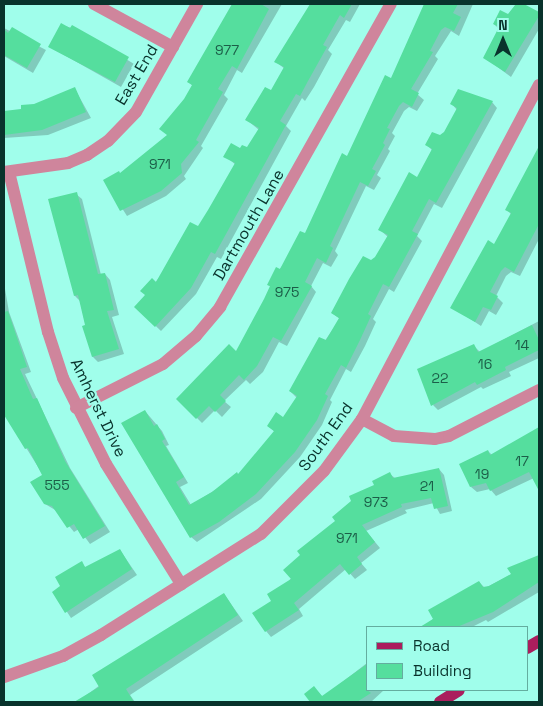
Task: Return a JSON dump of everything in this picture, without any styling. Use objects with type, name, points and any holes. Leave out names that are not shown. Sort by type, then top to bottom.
[{"type":"main road","points":[[528,647],[539,641]]},
{"type":"main road","points":[[440,702],[457,691]]},
{"type":"street","points":[[94,4],[173,47]]},
{"type":"street","name":"East End","points":[[6,172],[68,163],[87,155],[108,141],[136,112],[197,4]]},
{"type":"street","name":"Dartmouth Lane","points":[[76,408],[163,364],[196,336],[220,307],[391,4]]},
{"type":"street","name":"South End","points":[[4,677],[63,656],[261,534],[282,516],[324,471],[362,419],[539,85]]},
{"type":"street","name":"Amherst Drive","points":[[6,172],[48,332],[76,408],[106,464],[181,584]]},
{"type":"street","points":[[362,419],[394,436],[435,439],[449,436],[539,390]]},
{"type":"building","points":[[232,4],[261,4],[269,9],[237,69],[232,66],[218,89],[223,92],[196,140],[199,142],[181,164],[182,173],[161,191],[120,211],[103,180],[119,171],[120,173],[167,135],[159,129],[184,99],[192,85],[187,82]]},
{"type":"building","points":[[310,4],[352,4],[344,18],[340,15],[323,45],[327,47],[300,96],[296,94],[280,121],[286,125],[215,254],[211,252],[191,288],[155,327],[134,307],[145,295],[140,291],[152,278],[156,282],[190,222],[198,226],[208,210],[235,163],[223,157],[231,143],[240,148],[242,145],[247,147],[259,128],[245,120],[265,87],[271,90],[284,67],[274,62]]},
{"type":"building","points":[[424,4],[458,4],[453,13],[461,17],[454,31],[445,27],[441,30],[430,51],[433,52],[411,89],[419,93],[412,107],[403,102],[399,106],[387,128],[390,129],[383,143],[385,145],[372,169],[376,171],[368,186],[360,182],[330,246],[333,248],[326,263],[317,258],[305,282],[312,286],[281,341],[273,337],[257,366],[244,380],[239,375],[220,395],[226,401],[215,412],[209,406],[196,419],[176,399],[229,344],[236,351],[264,299],[270,286],[267,285],[276,267],[280,269],[300,231],[305,233],[342,153],[347,156],[385,75],[391,78]]},
{"type":"building","points":[[516,4],[524,4],[539,12],[539,16],[505,72],[483,58],[499,27],[493,24],[500,10],[508,14]]},
{"type":"building","points":[[61,23],[70,28],[72,25],[129,57],[115,82],[48,47]]},
{"type":"building","points":[[12,27],[41,44],[27,68],[4,55],[4,29],[8,33]]},
{"type":"building","points":[[75,87],[86,112],[42,130],[4,135],[4,111],[21,109],[21,105],[34,104]]},
{"type":"building","points":[[458,89],[493,101],[436,203],[429,199],[412,231],[418,234],[389,287],[383,284],[368,314],[371,316],[346,368],[341,365],[325,394],[328,396],[317,420],[295,452],[256,494],[219,522],[190,538],[121,423],[145,410],[154,426],[157,424],[165,439],[162,441],[184,477],[176,482],[189,505],[212,492],[237,472],[238,474],[274,431],[267,426],[276,412],[283,417],[297,396],[289,391],[319,337],[326,340],[339,318],[331,313],[363,256],[371,260],[375,257],[388,235],[378,230],[409,172],[417,177],[432,149],[425,145],[432,132],[440,135],[444,132],[457,108],[450,104]]},
{"type":"building","points":[[539,146],[539,224],[514,272],[505,267],[501,271],[490,292],[498,296],[491,310],[483,307],[475,322],[450,308],[488,240],[494,244],[511,213],[505,210]]},
{"type":"building","points":[[77,192],[98,274],[105,273],[114,310],[107,311],[119,349],[92,357],[82,326],[85,325],[78,295],[74,296],[48,199]]},
{"type":"building","points":[[8,311],[27,367],[20,369],[33,399],[37,398],[65,461],[105,526],[83,539],[74,524],[67,528],[52,506],[44,504],[30,482],[42,475],[28,448],[25,449],[4,415],[4,312]]},
{"type":"building","points":[[532,325],[539,340],[539,350],[505,367],[506,370],[477,385],[475,382],[431,406],[417,369],[474,344],[478,352]]},
{"type":"building","points":[[539,427],[539,491],[529,472],[490,491],[486,483],[470,487],[459,464],[488,450],[490,455]]},
{"type":"building","points":[[439,468],[448,506],[434,509],[431,498],[401,504],[402,507],[362,525],[375,542],[357,557],[362,564],[349,575],[340,564],[294,603],[299,610],[265,632],[252,613],[271,601],[267,594],[291,579],[283,570],[300,555],[297,551],[335,521],[332,517],[351,501],[349,496],[374,485],[372,481],[390,472],[393,478]]},
{"type":"building","points":[[120,549],[132,569],[65,613],[52,592],[60,586],[55,577],[82,561],[85,567]]},
{"type":"building","points":[[539,555],[539,582],[493,612],[459,626],[422,626],[433,619],[428,610],[479,581],[483,587],[489,586],[511,574],[507,568]]},
{"type":"building","points":[[224,593],[238,615],[126,689],[134,702],[74,702],[99,687],[92,675]]},
{"type":"building","points":[[366,665],[366,691],[371,693],[357,702],[310,702],[304,694],[314,686],[322,696]]}]
